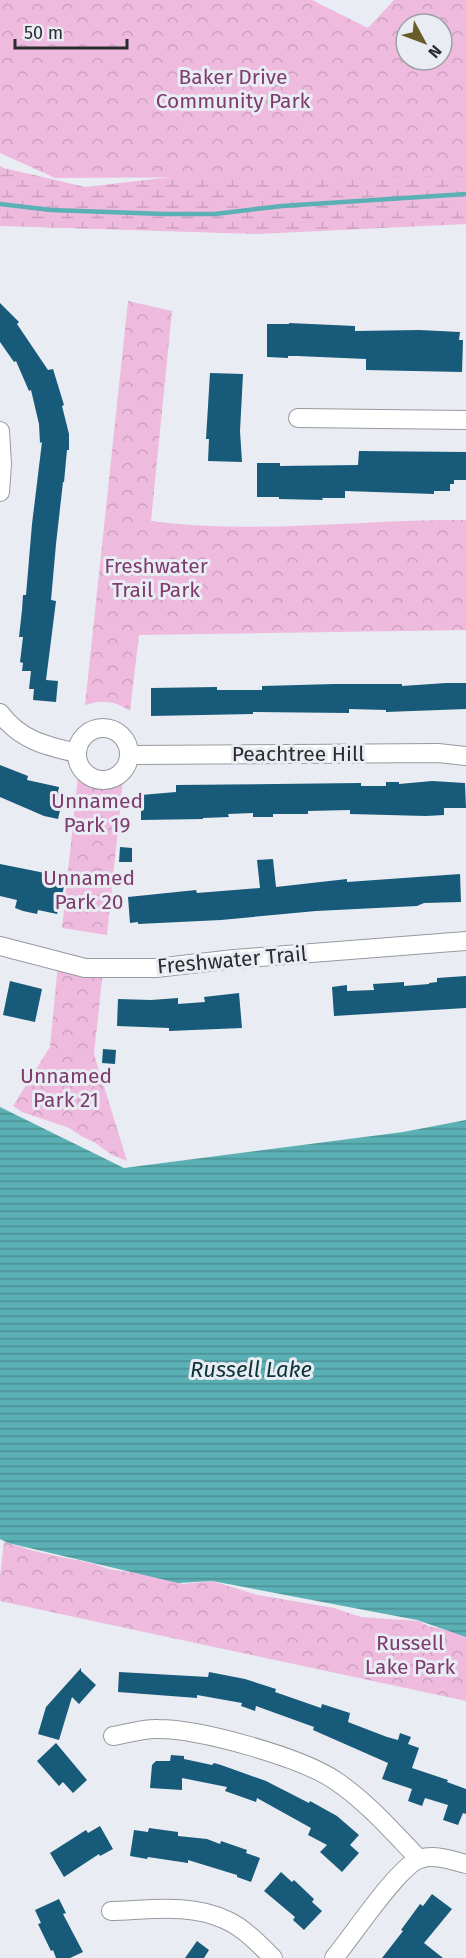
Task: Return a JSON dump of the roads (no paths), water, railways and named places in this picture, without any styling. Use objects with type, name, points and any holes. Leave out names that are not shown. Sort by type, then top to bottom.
[{"type":"street","points":[[298,418],[466,420]]},
{"type":"street","points":[[0,431],[2,464],[0,492]]},
{"type":"street","points":[[0,714],[12,727],[32,741],[77,753]]},
{"type":"street","points":[[109,729],[124,738],[130,755],[124,770],[118,776],[102,780],[87,775],[78,761],[77,753],[84,737],[91,731],[109,729]]},
{"type":"street","name":"Peachtree Hill","points":[[130,755],[438,753],[466,756]]},
{"type":"street","name":"Freshwater Trail","points":[[0,946],[84,968],[156,968],[234,959],[466,940]]},
{"type":"street","points":[[113,1736],[157,1728],[205,1735],[313,1768],[353,1794],[419,1859]]},
{"type":"street","points":[[334,1958],[386,1890],[408,1866],[419,1859],[447,1858],[466,1864]]},
{"type":"street","points":[[111,1911],[184,1909],[209,1913],[228,1920],[241,1929],[273,1958]]},
{"type":"water","name":"Russell Lake","points":[[0,1107],[124,1168],[403,1132],[466,1120],[466,1637],[417,1620],[212,1581],[178,1583],[8,1543],[0,1539]]},
{"type":"waterway","points":[[0,204],[51,210],[215,214],[282,206],[466,194]]},
{"type":"park label","name":"Baker Drive Community Park","points":[[233,89]]},
{"type":"park label","name":"Freshwater Trail Park","points":[[156,578]]},
{"type":"park label","name":"Unnamed Park 19","points":[[97,813]]},
{"type":"park label","name":"Unnamed Park 20","points":[[89,890]]},
{"type":"park label","name":"Unnamed Park 21","points":[[66,1088]]},
{"type":"park label","name":"Russell Lake Park","points":[[410,1655]]}]
